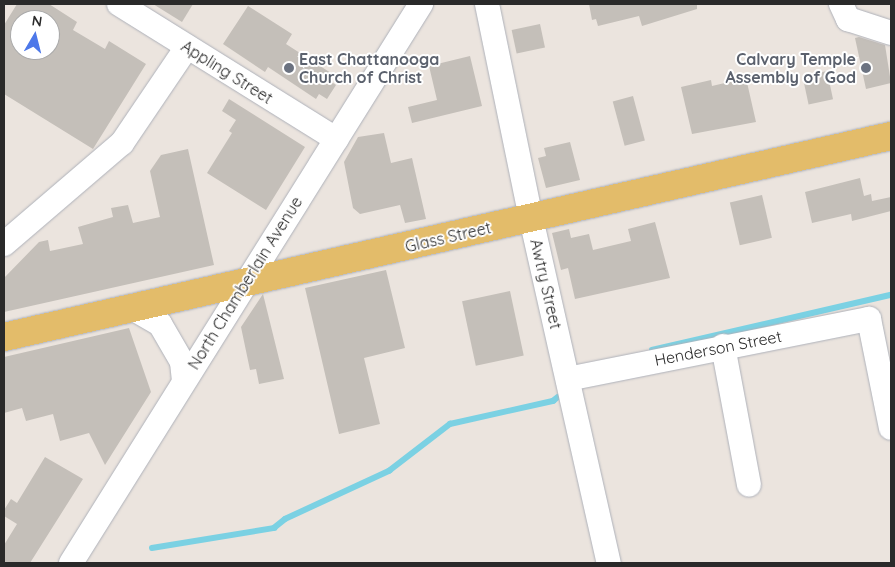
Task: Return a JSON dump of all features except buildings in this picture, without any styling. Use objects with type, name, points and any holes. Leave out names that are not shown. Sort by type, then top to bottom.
[{"type":"main road","name":"Glass Street","points":[[4,337],[891,136]]},
{"type":"street","name":"Appling Street","points":[[119,4],[336,139]]},
{"type":"street","name":"North Chamberlain Avenue","points":[[71,563],[336,139],[427,4]]},
{"type":"street","name":"Awtry Street","points":[[487,4],[531,218],[609,563]]},
{"type":"street","points":[[841,4],[848,19],[891,33]]},
{"type":"street","points":[[4,244],[122,143],[187,47]]},
{"type":"street","points":[[134,309],[160,324],[182,362],[184,380]]},
{"type":"street","name":"Henderson Street","points":[[568,379],[724,346],[869,319],[891,428]]},
{"type":"street","points":[[724,346],[749,485]]},
{"type":"waterway","points":[[652,350],[891,295]]},
{"type":"waterway","points":[[152,548],[274,528],[285,519],[389,471],[450,424],[553,401],[558,397]]},
{"type":"place","name":"East Chattanooga Church of Christ","points":[[289,68]]},
{"type":"place","name":"Calvary Temple Assembly of God","points":[[866,68]]}]
